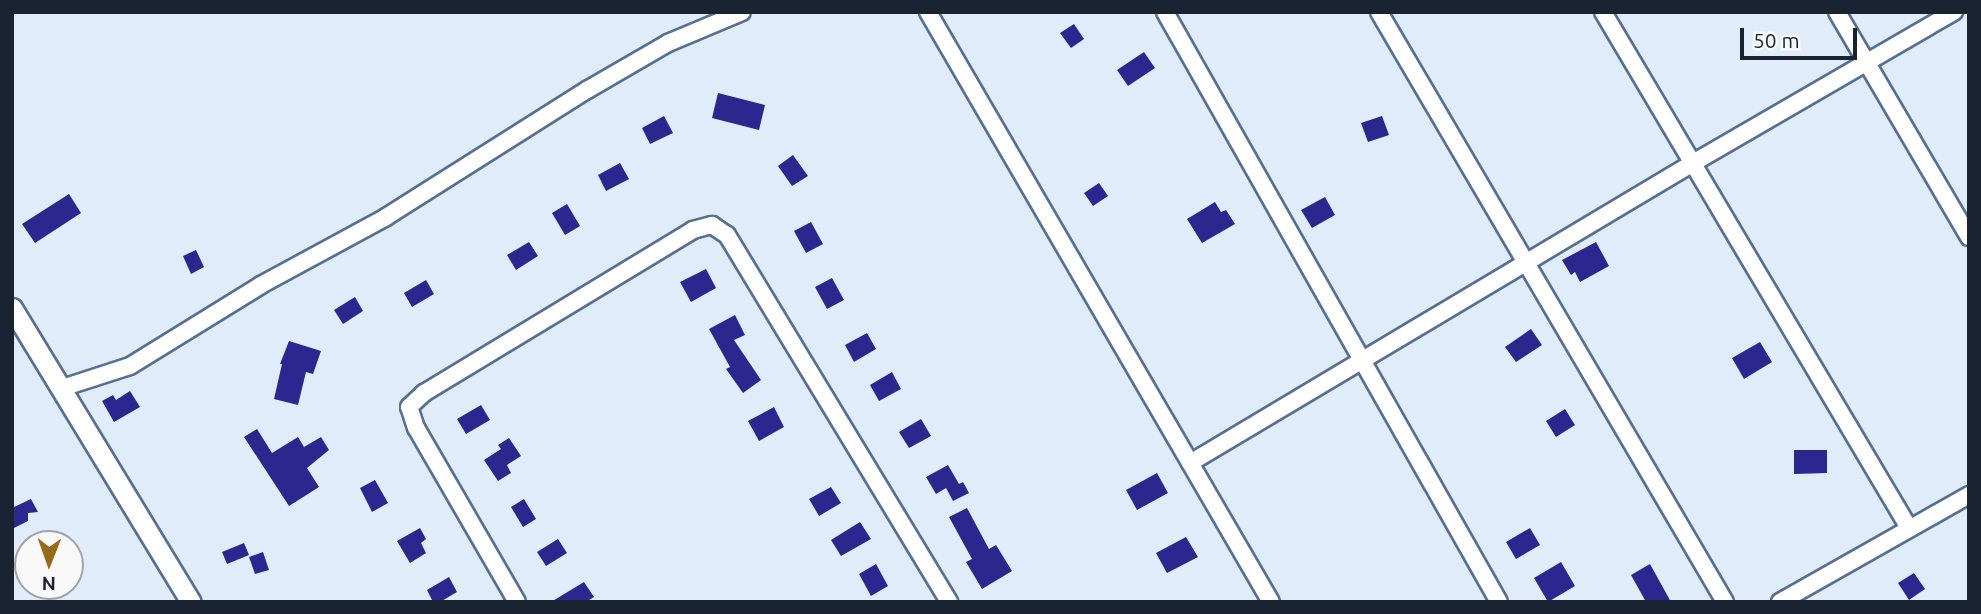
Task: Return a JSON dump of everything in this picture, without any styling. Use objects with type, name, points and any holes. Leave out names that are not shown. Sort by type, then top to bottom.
[{"type":"street","points":[[62,388],[130,366],[261,285],[386,216],[587,90],[668,43],[742,12]]},
{"type":"street","points":[[1166,12],[1499,602]]},
{"type":"street","points":[[1379,12],[1725,602]]},
{"type":"street","points":[[1603,12],[1909,528]]},
{"type":"street","points":[[1837,12],[1969,237]]},
{"type":"street","points":[[1190,463],[1693,163],[1954,12]]},
{"type":"street","points":[[929,13],[1270,602]]},
{"type":"street","points":[[517,602],[416,428],[409,407],[424,393],[693,230],[712,225],[727,235],[948,602]]},
{"type":"street","points":[[12,308],[191,602]]},
{"type":"street","points":[[1780,602],[1969,495]]},
{"type":"building","points":[[1074,24],[1084,39],[1071,48],[1060,33]]},
{"type":"building","points":[[1144,52],[1155,68],[1128,86],[1117,70]]},
{"type":"building","points":[[718,93],[765,105],[759,130],[712,118]]},
{"type":"building","points":[[664,116],[673,133],[650,144],[642,128]]},
{"type":"building","points":[[1382,116],[1389,135],[1368,142],[1361,123]]},
{"type":"building","points":[[793,155],[808,176],[792,186],[778,166]]},
{"type":"building","points":[[620,163],[629,179],[606,191],[598,175]]},
{"type":"building","points":[[1099,183],[1108,196],[1093,206],[1084,193]]},
{"type":"building","points":[[69,194],[81,213],[35,243],[22,224]]},
{"type":"building","points":[[1325,197],[1335,215],[1312,228],[1301,210]]},
{"type":"building","points":[[1215,202],[1221,212],[1226,210],[1235,224],[1202,243],[1187,219]]},
{"type":"building","points":[[567,204],[580,226],[565,235],[552,213]]},
{"type":"building","points":[[811,222],[823,244],[806,253],[794,231]]},
{"type":"building","points":[[529,242],[538,256],[516,270],[507,255]]},
{"type":"building","points":[[1596,242],[1609,266],[1580,282],[1575,272],[1571,275],[1562,260]]},
{"type":"building","points":[[196,250],[204,267],[191,274],[183,256]]},
{"type":"building","points":[[706,269],[716,288],[691,302],[680,282]]},
{"type":"building","points":[[832,278],[844,300],[827,309],[815,287]]},
{"type":"building","points":[[426,280],[434,294],[412,307],[404,293]]},
{"type":"building","points":[[355,297],[363,311],[343,324],[334,310]]},
{"type":"building","points":[[735,315],[745,335],[734,340],[761,380],[743,393],[726,369],[730,367],[709,329]]},
{"type":"building","points":[[1531,329],[1542,345],[1516,362],[1505,347]]},
{"type":"building","points":[[867,333],[876,349],[854,362],[845,345]]},
{"type":"building","points":[[289,341],[321,351],[313,374],[306,372],[298,405],[274,399],[280,364]]},
{"type":"building","points":[[1760,342],[1772,362],[1744,379],[1732,358]]},
{"type":"building","points":[[892,372],[901,389],[879,401],[870,385]]},
{"type":"building","points":[[130,391],[140,407],[114,422],[102,401],[113,395],[116,400]]},
{"type":"building","points":[[481,405],[490,420],[466,434],[457,419]]},
{"type":"building","points":[[774,407],[784,427],[759,441],[748,421]]},
{"type":"building","points":[[1565,409],[1575,425],[1556,437],[1546,421]]},
{"type":"building","points":[[921,419],[931,436],[909,448],[899,432]]},
{"type":"building","points":[[257,429],[272,453],[298,437],[304,447],[321,437],[329,450],[307,468],[319,487],[289,506],[244,437]]},
{"type":"building","points":[[509,438],[521,456],[507,465],[511,473],[498,481],[484,460],[501,449],[498,445]]},
{"type":"building","points":[[1794,450],[1827,450],[1827,473],[1794,474]]},
{"type":"building","points":[[948,465],[959,484],[963,482],[969,493],[953,501],[946,488],[936,494],[926,477]]},
{"type":"building","points":[[1157,473],[1168,493],[1137,510],[1126,490]]},
{"type":"building","points":[[375,480],[388,503],[372,512],[360,488]]},
{"type":"building","points":[[831,487],[841,503],[819,516],[809,499]]},
{"type":"building","points":[[31,499],[38,512],[28,513],[28,521],[12,529],[12,508]]},
{"type":"building","points":[[524,499],[536,519],[523,527],[511,507]]},
{"type":"building","points":[[967,508],[989,549],[996,545],[1012,571],[982,589],[966,562],[972,559],[949,517]]},
{"type":"building","points":[[860,522],[871,539],[841,556],[831,540]]},
{"type":"building","points":[[420,528],[426,539],[421,543],[426,553],[410,563],[397,541]]},
{"type":"building","points":[[1530,528],[1540,545],[1516,559],[1506,542]]},
{"type":"building","points":[[1186,537],[1198,557],[1167,573],[1156,553]]},
{"type":"building","points":[[558,539],[567,553],[546,566],[537,552]]},
{"type":"building","points":[[244,543],[249,555],[227,564],[222,552]]},
{"type":"building","points":[[263,552],[269,570],[255,574],[249,557]]},
{"type":"building","points":[[1561,562],[1575,586],[1548,602],[1534,578]]},
{"type":"building","points":[[876,564],[888,586],[871,596],[859,574]]},
{"type":"building","points":[[1650,564],[1671,602],[1646,602],[1631,575]]},
{"type":"building","points":[[1914,573],[1925,589],[1909,600],[1898,583]]},
{"type":"building","points":[[449,577],[457,592],[440,602],[433,602],[427,590]]},
{"type":"building","points":[[584,582],[594,597],[586,602],[551,602]]}]
